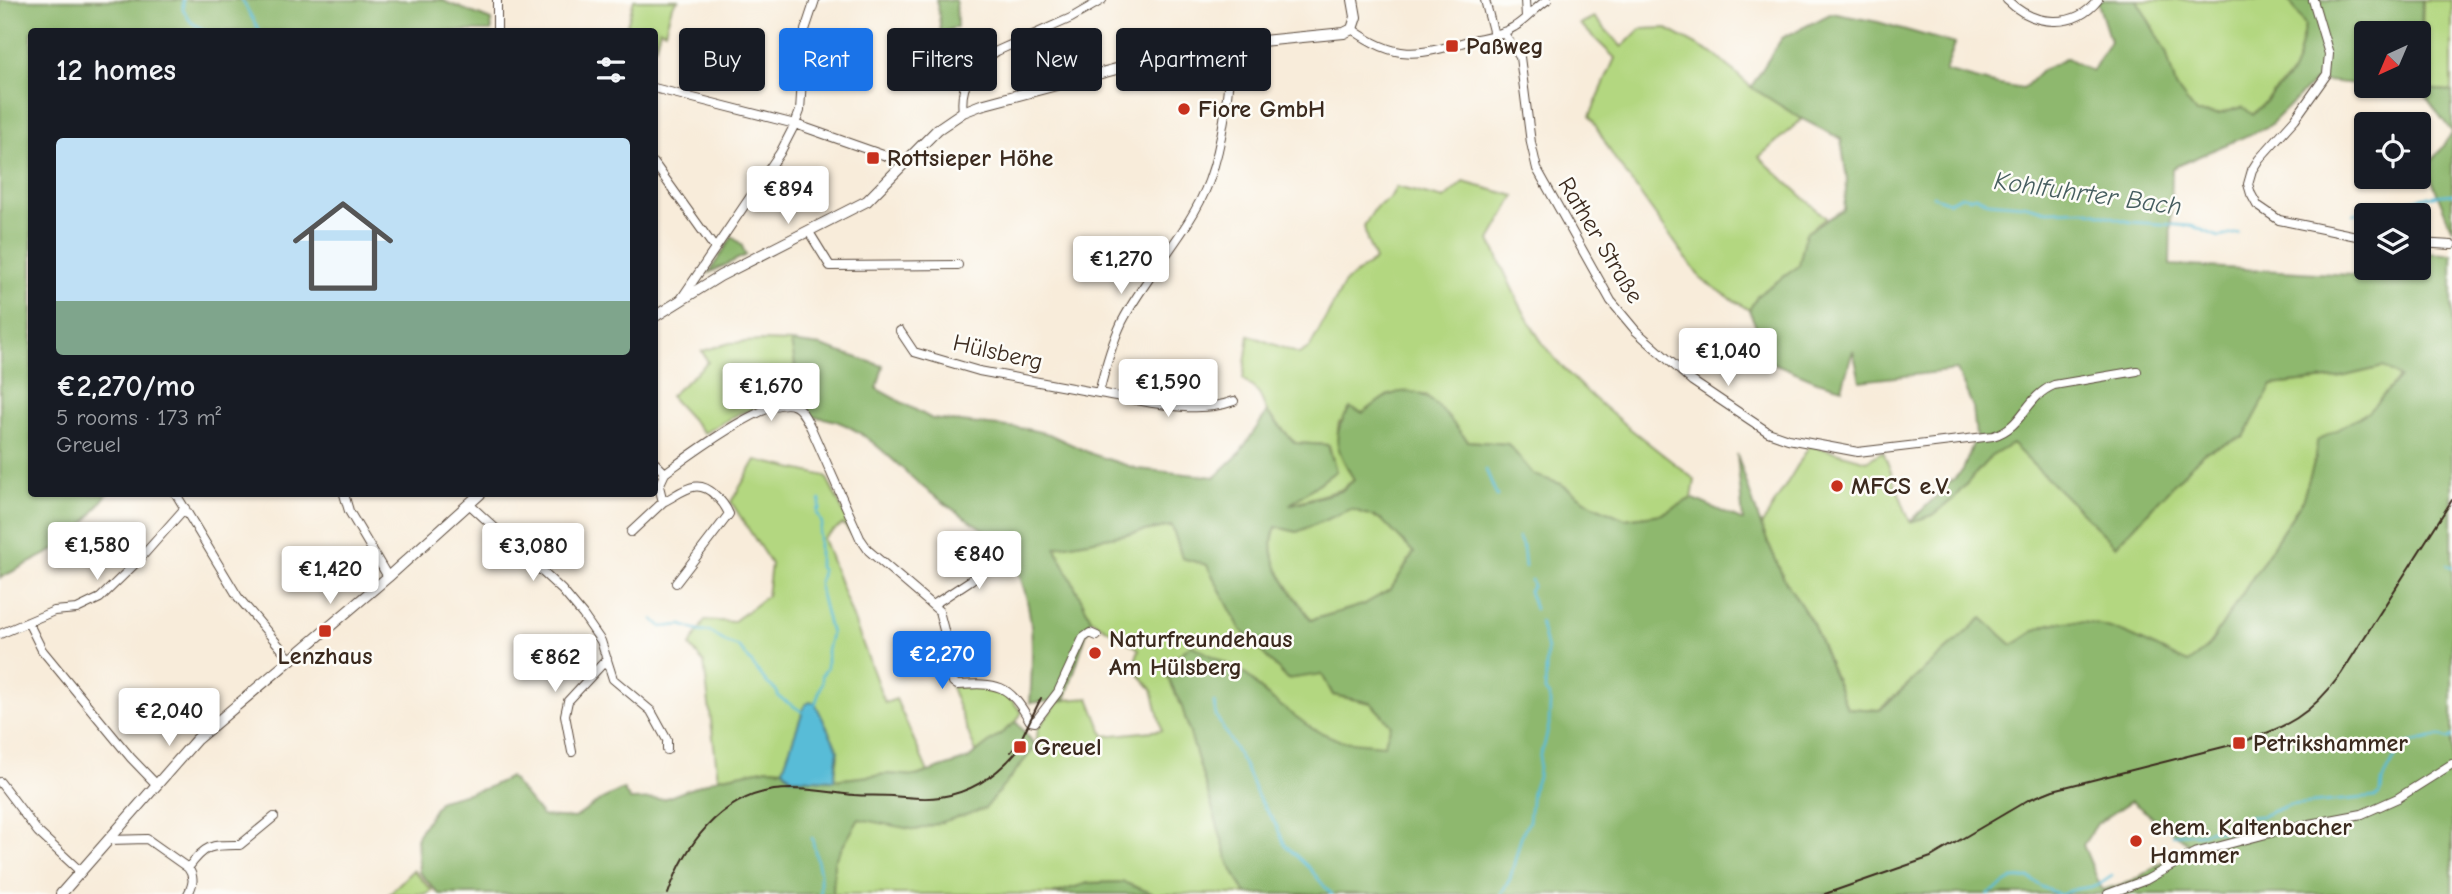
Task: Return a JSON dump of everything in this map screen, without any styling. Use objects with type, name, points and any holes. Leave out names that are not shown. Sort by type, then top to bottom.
[{"type":"street","points":[[497,0],[497,28]]},
{"type":"street","points":[[681,299],[780,153],[795,124],[800,111],[805,30],[815,0]]},
{"type":"street","points":[[963,112],[961,98],[965,83],[988,57],[1071,18],[1102,0]]},
{"type":"street","points":[[1352,29],[1356,16],[1353,0]]},
{"type":"street","points":[[1485,0],[1499,34]]},
{"type":"street","points":[[1525,0],[1526,17]]},
{"type":"street","points":[[1352,29],[1373,45],[1397,52],[1436,50],[1499,34],[1547,0]]},
{"type":"street","points":[[2007,0],[2025,13],[2049,22],[2072,20],[2084,14],[2098,0]]},
{"type":"street","points":[[2313,0],[2329,54],[2327,74],[2295,119],[2259,159],[2248,184],[2257,205],[2279,220],[2354,236]]},
{"type":"street","points":[[1271,40],[1340,33],[1352,29]]},
{"type":"street","name":"Rather Straße","points":[[1499,34],[1520,57],[1536,169],[1611,301],[1636,331],[1692,381],[1768,432],[1788,439],[1858,452],[1993,436],[2006,432],[2016,423],[2032,399],[2054,384],[2137,371]]},
{"type":"street","points":[[658,314],[720,276],[867,201],[938,130],[963,112],[1116,68]]},
{"type":"street","points":[[658,89],[795,124],[906,163]]},
{"type":"street","points":[[1099,393],[1108,354],[1123,321],[1195,209],[1209,180],[1226,110],[1228,91]]},
{"type":"street","points":[[658,169],[714,247]]},
{"type":"street","points":[[810,232],[830,266],[958,265]]},
{"type":"street","points":[[2431,244],[2452,245]]},
{"type":"street","name":"Hülsberg","points":[[900,331],[915,352],[979,371],[1163,404],[1216,408],[1234,401]]},
{"type":"street","points":[[663,502],[659,485],[665,473],[751,415],[783,405],[793,405],[802,412],[811,428],[857,533],[869,551],[933,606],[942,617],[953,682],[957,685],[996,685],[1017,700],[1032,722],[1035,722],[1058,692],[1083,638],[1090,633],[1097,636]]},
{"type":"street","points":[[658,466],[665,473]]},
{"type":"street","points":[[631,532],[663,502],[696,485],[706,487],[725,504],[729,514],[676,583]]},
{"type":"street","points":[[178,497],[238,597],[290,660]]},
{"type":"street","points":[[345,497],[349,510],[388,576]]},
{"type":"street","points":[[61,894],[196,740],[477,497]]},
{"type":"street","points":[[470,504],[562,590],[583,615],[601,641],[613,679],[651,711],[667,740],[667,750]]},
{"type":"street","points":[[0,634],[54,611],[77,609],[100,598],[138,561],[185,508]]},
{"type":"street","points":[[933,606],[971,580],[1004,549]]},
{"type":"street","points":[[28,622],[42,650],[131,758],[157,785]]},
{"type":"street","points":[[572,752],[566,707],[577,689],[607,659]]},
{"type":"street","points":[[2108,894],[2146,880],[2194,853],[2293,827],[2362,814],[2398,798],[2452,764]]},
{"type":"street","points":[[0,782],[38,832],[81,872]]},
{"type":"street","points":[[188,868],[200,851],[211,845],[240,845],[274,817]]},
{"type":"street","points":[[109,840],[147,839],[188,868],[192,876],[188,894]]},
{"type":"green space","points":[[0,0],[441,0],[491,20],[492,28],[28,28],[28,497],[105,497],[72,541],[0,578]]},
{"type":"green space","points":[[634,0],[678,0],[672,6],[665,31],[660,29],[658,37],[658,28],[629,28],[627,25]]},
{"type":"green space","points":[[937,0],[956,0],[957,27],[940,28]]},
{"type":"green space","points":[[2097,0],[2137,0],[2166,52],[2176,87],[2196,113],[2219,114],[2243,107],[2253,115],[2291,75],[2297,61],[2305,25],[2289,0],[2422,0],[2422,21],[2354,21],[2354,84],[2316,80],[2269,126],[2172,168],[2170,265],[2354,275],[2354,280],[2431,280],[2431,253],[2452,254],[2452,894],[1246,894],[1229,863],[1182,707],[1164,668],[1191,645],[1246,674],[1266,695],[1313,729],[1341,741],[1384,745],[1391,725],[1371,703],[1333,695],[1322,674],[1287,679],[1241,630],[1207,565],[1182,558],[1172,526],[1055,547],[1091,619],[1065,700],[1030,703],[1032,640],[1027,601],[1022,581],[1003,542],[933,494],[857,431],[826,418],[809,417],[801,397],[791,342],[821,346],[883,366],[877,389],[932,419],[1027,429],[1049,434],[1092,454],[1138,469],[1215,477],[1239,454],[1267,412],[1295,443],[1328,445],[1336,471],[1289,505],[1341,491],[1354,480],[1340,452],[1337,436],[1343,418],[1350,408],[1363,413],[1387,396],[1415,392],[1435,403],[1468,441],[1508,444],[1534,475],[1561,484],[1593,505],[1625,519],[1662,514],[1692,498],[1743,521],[1737,454],[1761,526],[1784,579],[1813,624],[1847,708],[1880,710],[1982,618],[2012,645],[2050,624],[2086,622],[2139,639],[2188,663],[2208,647],[2302,501],[2316,457],[2317,441],[2368,412],[2400,377],[2383,367],[2337,378],[2272,385],[2244,437],[2204,452],[2116,546],[2012,444],[1990,457],[1953,499],[1933,515],[1910,522],[1963,470],[1976,436],[1973,407],[1957,370],[1860,381],[1853,350],[1842,388],[1817,381],[1771,362],[1749,310],[1758,295],[1799,266],[1806,233],[1844,209],[1847,180],[1841,139],[1802,119],[1751,87],[1782,38],[1832,13],[1878,22],[1955,44],[1945,71],[1994,84],[2023,89],[2041,71],[2067,58],[2092,72],[2110,41]],"holes":[[[1351,509],[1381,519],[1414,553],[1391,589],[1363,605],[1311,620],[1281,576],[1276,564],[1272,540],[1276,527],[1297,532]],[[2131,801],[2189,844],[2133,881],[2102,890],[2083,845],[2097,824]]]},
{"type":"green space","points":[[2137,0],[2289,0],[2305,25],[2291,75],[2253,115],[2242,107],[2219,114],[2196,113],[2176,87],[2166,52]]},
{"type":"green space","points":[[2423,0],[2452,0],[2452,91],[2431,90],[2431,21],[2422,21]]},
{"type":"green space","points":[[1594,17],[1622,47],[1640,29],[1665,28],[1717,56],[1751,87],[1802,119],[1759,157],[1826,218],[1806,233],[1799,266],[1758,295],[1749,310],[1701,279],[1613,156],[1590,116],[1615,58],[1580,24]]},
{"type":"green space","points":[[2431,90],[2452,91],[2452,132],[2427,98],[2431,98]]},
{"type":"green space","points":[[2452,133],[2452,230],[2431,178],[2431,162]]},
{"type":"green space","points":[[1463,182],[1515,196],[1490,240],[1530,324],[1547,349],[1580,386],[1695,480],[1692,498],[1662,514],[1625,519],[1593,505],[1561,484],[1534,476],[1508,444],[1468,441],[1426,395],[1388,395],[1363,413],[1339,422],[1339,445],[1354,480],[1340,490],[1287,505],[1336,471],[1329,445],[1295,443],[1267,412],[1259,393],[1243,379],[1249,335],[1299,354],[1310,347],[1346,281],[1375,260],[1364,226],[1376,207],[1390,198],[1396,187],[1444,199]]},
{"type":"green space","points":[[732,237],[741,244],[746,255],[709,273]]},
{"type":"green space","points":[[791,342],[801,397],[740,413],[704,433],[670,396],[708,362],[702,351],[730,343]]},
{"type":"green space","points":[[2383,367],[2400,377],[2369,412],[2318,441],[2316,457],[2302,501],[2208,647],[2188,664],[2120,634],[2065,622],[2050,624],[2013,646],[1982,618],[1879,710],[1847,708],[1813,624],[1784,579],[1761,526],[1810,445],[1867,461],[1883,451],[1910,522],[1933,515],[1953,499],[1990,457],[2012,443],[2116,546],[2204,452],[2244,437],[2272,385],[2337,378]]},
{"type":"green space","points":[[756,460],[826,476],[857,540],[843,524],[823,538],[885,703],[896,699],[928,772],[915,776],[888,774],[834,780],[838,756],[805,705],[783,769],[768,768],[718,778],[704,663],[690,646],[705,620],[733,622],[767,596],[771,564],[731,502]]},
{"type":"green space","points":[[1351,509],[1381,519],[1414,552],[1391,589],[1363,605],[1311,620],[1275,564],[1272,540],[1276,527],[1297,532]]},
{"type":"green space","points":[[1172,526],[1182,558],[1207,565],[1241,630],[1322,674],[1333,695],[1371,703],[1391,725],[1384,745],[1345,742],[1314,730],[1277,704],[1246,674],[1164,668],[1182,707],[1229,863],[1246,894],[1154,894],[1123,882],[1088,883],[1053,894],[833,894],[834,861],[859,819],[1036,746],[1038,728],[1056,705],[1065,700],[1089,698],[1104,736],[1162,730],[1152,689],[1133,668],[1139,649],[1091,619],[1055,547]]},
{"type":"green space","points":[[982,686],[1006,694],[1022,712],[1016,722],[976,753],[951,687]]},
{"type":"green space","points":[[1016,722],[1036,746],[985,809],[916,830],[859,819],[834,861],[833,894],[439,894],[419,872],[417,836],[440,800],[487,788],[510,777],[542,816],[575,818],[602,799],[623,789],[630,800],[664,799],[718,778],[768,768],[783,769],[791,778],[834,780],[888,774],[916,776],[968,759]]},
{"type":"green space","points":[[413,870],[432,890],[427,894],[389,894]]},
{"type":"green space","points":[[1123,882],[1154,894],[1053,894],[1088,883]]},
{"type":"water","points":[[815,703],[838,750],[834,780],[791,778],[783,769],[805,705]]},
{"type":"waterway","points":[[183,0],[183,10],[191,22],[201,28]]},
{"type":"waterway","points":[[242,0],[258,28]]},
{"type":"waterway","name":"Kohlfuhrter Bach","points":[[2353,214],[2425,197],[2452,194]]},
{"type":"waterway","name":"Kohlfuhrter Bach","points":[[1933,196],[1949,202],[1962,196],[1975,196],[1988,202],[2024,205],[2047,211],[2085,210],[2130,222],[2192,226],[2219,237],[2238,233]]},
{"type":"waterway","points":[[1486,470],[1497,496]]},
{"type":"waterway","points":[[815,705],[822,675],[827,668],[827,650],[831,634],[819,584],[822,571],[819,567],[819,533],[822,523],[817,513],[818,509],[820,510],[820,500]]},
{"type":"waterway","points":[[1518,537],[1523,547],[1525,567]]},
{"type":"waterway","points":[[2447,565],[2452,568]]},
{"type":"waterway","points":[[1531,580],[1533,586],[1529,591],[1535,609]]},
{"type":"waterway","points":[[653,619],[662,627],[682,625],[701,632],[709,631],[727,643],[739,647],[779,697],[806,714]]},
{"type":"waterway","points":[[1501,894],[1510,879],[1521,837],[1529,821],[1532,791],[1538,777],[1540,754],[1549,725],[1550,703],[1545,691],[1547,650],[1540,622]]},
{"type":"waterway","points":[[1214,702],[1216,716],[1285,845],[1331,894]]},
{"type":"waterway","points":[[2173,835],[2201,834],[2210,830],[2226,831],[2249,817],[2261,816],[2289,805],[2376,797],[2381,793],[2382,782],[2402,745],[2440,736],[2449,739],[2452,736]]},
{"type":"waterway","points":[[812,838],[820,873],[820,894]]},
{"type":"waterway","points":[[2061,894],[2097,886],[2112,876]]},
{"type":"waterway","points":[[1988,894],[2013,879],[2029,878],[2059,894]]},
{"type":"tram line","points":[[1825,894],[1931,857],[2028,800],[2053,790],[2239,743],[2296,718],[2319,700],[2341,674],[2452,500]]},
{"type":"tram line","points":[[1011,752],[1022,737],[1041,698]]},
{"type":"tram line","points":[[668,894],[684,858],[707,827],[737,803],[754,795],[794,789],[859,795],[940,797],[964,791],[985,780],[1004,765],[1020,747]]},
{"type":"place","name":"Paßweg","points":[[1452,46]]},
{"type":"place","name":"Fiore GmbH","points":[[1184,109]]},
{"type":"place","name":"Rottsieper Höhe","points":[[873,158]]},
{"type":"place","name":"MFCS e.V.","points":[[1837,486]]},
{"type":"place","name":"Lenzhaus","points":[[325,631]]},
{"type":"place","name":"Naturfreundehaus Am Hülsberg","points":[[1095,653]]},
{"type":"place","name":"Petrikshammer","points":[[2239,743]]},
{"type":"place","name":"Greuel","points":[[1020,747]]},
{"type":"place","name":"ehem. Kaltenbacher Hammer","points":[[2136,841]]}]
